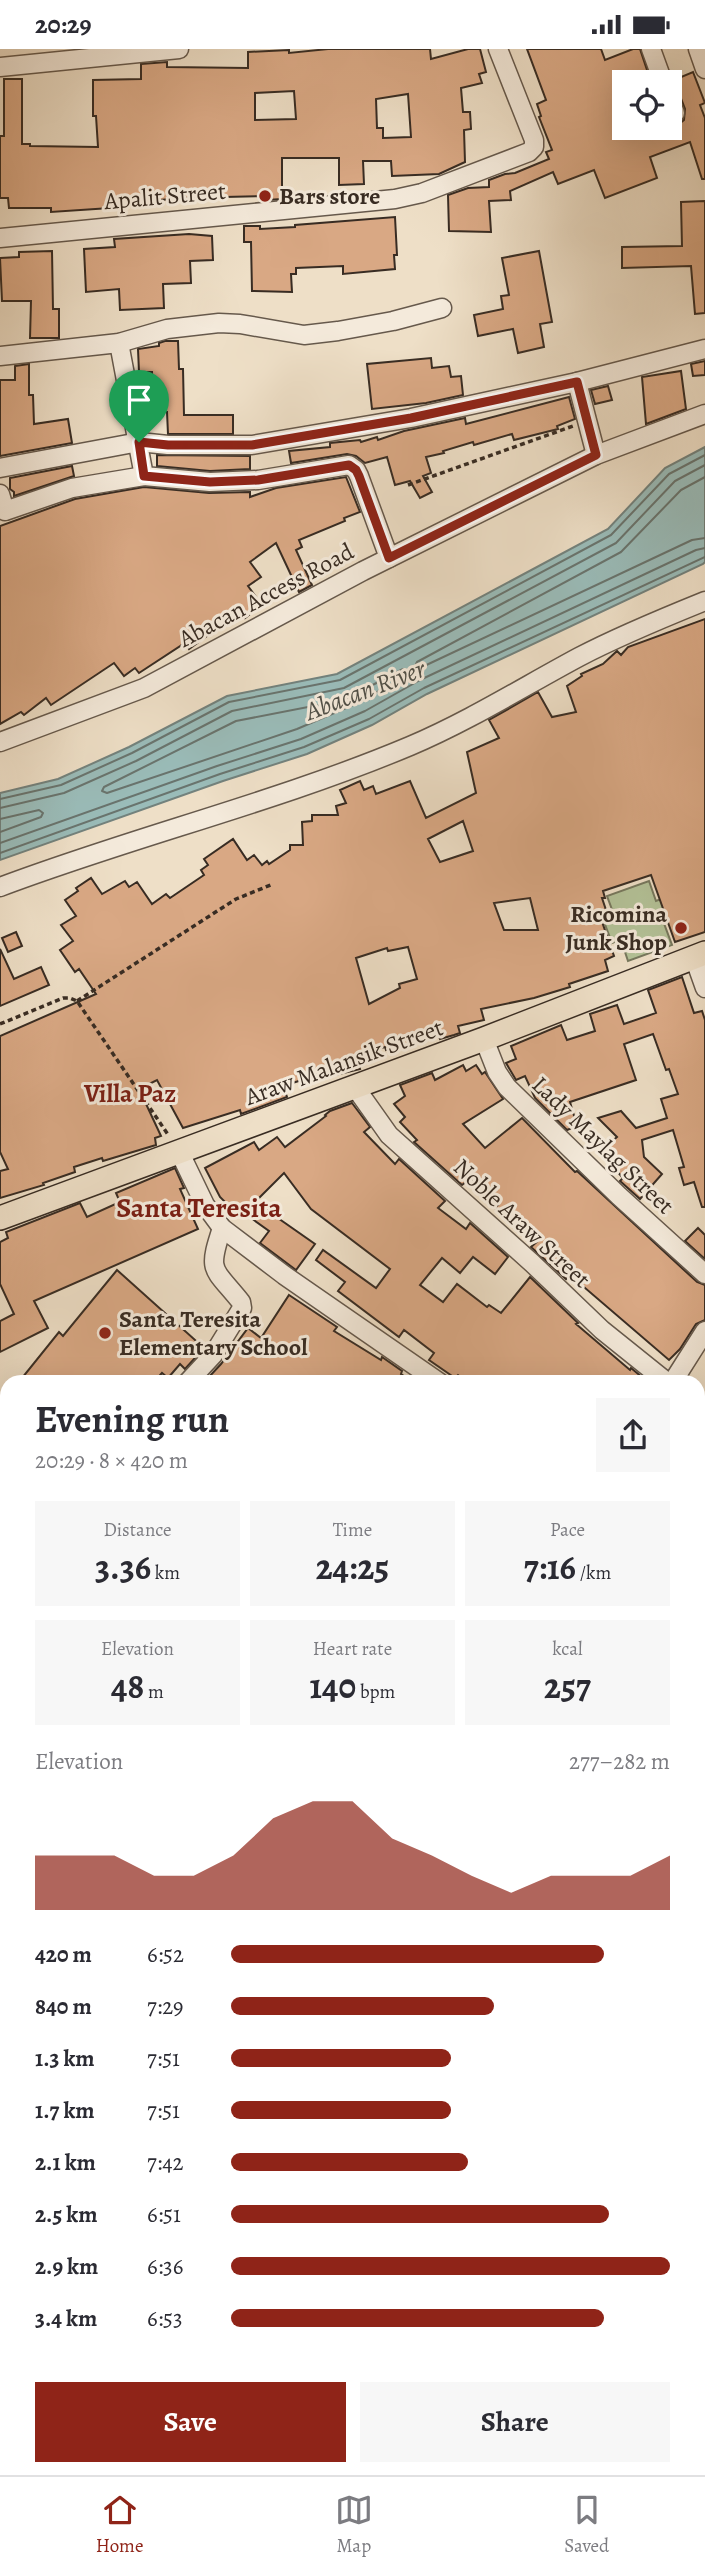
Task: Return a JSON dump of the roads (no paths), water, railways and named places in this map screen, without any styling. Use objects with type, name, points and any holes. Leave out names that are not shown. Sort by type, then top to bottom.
[{"type":"main road","name":"Araw Malansik Street","points":[[0,1218],[484,1039],[700,955]]},
{"type":"street","points":[[0,67],[108,53],[179,49]]},
{"type":"street","name":"Apalit Street","points":[[0,238],[395,199],[422,193],[528,152],[534,147],[534,140],[498,49]]},
{"type":"street","points":[[651,49],[659,70]]},
{"type":"street","points":[[698,49],[705,69]]},
{"type":"street","points":[[0,356],[119,342],[167,329],[219,323],[304,335],[393,321],[442,308]]},
{"type":"street","points":[[119,342],[144,476]]},
{"type":"street","points":[[0,468],[139,442],[168,445],[252,445],[411,418],[577,382],[705,349]]},
{"type":"street","points":[[577,382],[596,455]]},
{"type":"street","name":"Abacan Access Road","points":[[0,742],[144,688],[389,558],[596,455],[705,414]]},
{"type":"street","points":[[0,494],[5,511],[72,488],[144,476],[210,482],[258,480],[349,465],[359,476],[389,558]]},
{"type":"street","points":[[0,887],[47,869],[294,791],[368,763],[441,732],[582,656],[705,601]]},
{"type":"street","points":[[700,955],[705,988]]},
{"type":"street","name":"Lady Maylag Street","points":[[484,1039],[497,1072],[507,1087],[619,1196],[705,1274]]},
{"type":"street","name":"Noble Araw Street","points":[[355,1087],[389,1135],[533,1263],[602,1330],[660,1375]]},
{"type":"street","points":[[179,1151],[205,1205],[222,1228],[284,1275],[428,1375]]},
{"type":"street","points":[[194,1375],[213,1355],[242,1308],[241,1302],[215,1271],[212,1263],[222,1228]]},
{"type":"street","points":[[675,1375],[705,1331]]},
{"type":"water","name":"Abacan River","points":[[705,447],[703,564],[427,694],[372,725],[307,754],[0,860],[0,793],[58,779],[129,747],[227,696],[337,674],[608,529],[665,468]]},
{"type":"place","name":"Bars store","points":[[265,196]]},
{"type":"place","name":"Ricomina Junk Shop","points":[[681,928]]},
{"type":"place","name":"Santa Teresita Elementary School","points":[[105,1333]]},
{"type":"district","name":"Villa Paz","points":[[130,1093]]},
{"type":"district","name":"Santa Teresita","points":[[199,1208]]}]
